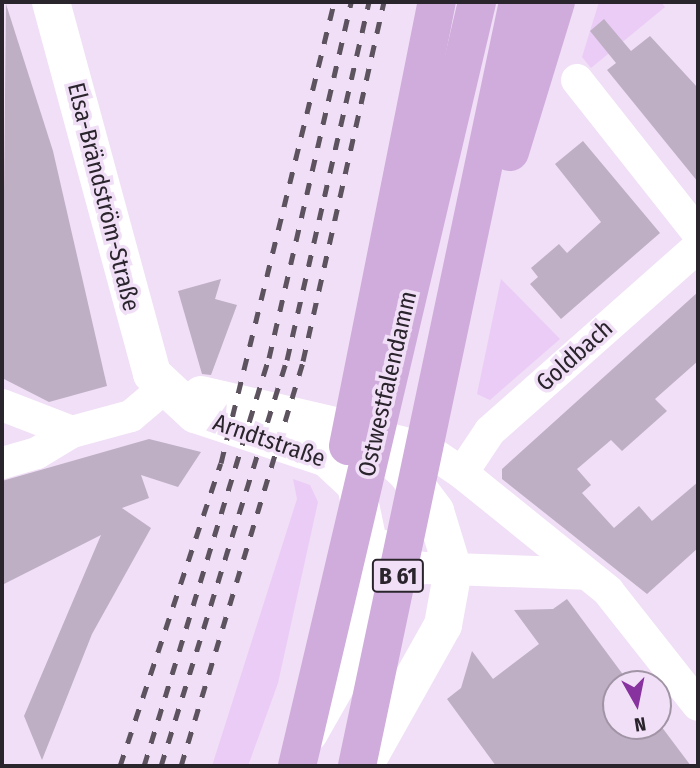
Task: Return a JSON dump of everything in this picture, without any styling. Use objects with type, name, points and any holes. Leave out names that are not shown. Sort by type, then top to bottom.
[{"type":"highway","points":[[298,759],[376,374],[437,2]]},
{"type":"highway","name":"Ostwestfalendamm","points":[[376,374],[477,2]]},
{"type":"highway","name":"Ostwestfalendamm","points":[[357,766],[462,282],[518,2]]},
{"type":"highway","name":"B 61","points":[[462,282],[556,2]]},
{"type":"street","name":"Elsa-Brändström-Straße","points":[[51,2],[136,332],[164,388]]},
{"type":"street","points":[[577,80],[698,233]]},
{"type":"street","name":"Goldbach","points":[[462,473],[490,431],[698,247]]},
{"type":"street","name":"Arndtstraße","points":[[164,388],[425,448],[462,473],[585,574],[638,622],[698,705]]},
{"type":"street","name":"Arndtstraße","points":[[164,388],[195,414],[223,427],[327,458],[356,485],[369,526],[405,565],[453,570],[585,574]]},
{"type":"street","points":[[2,463],[37,453],[72,432],[131,416],[164,388]]},
{"type":"street","points":[[2,405],[72,432]]},
{"type":"street","name":"Arndtstraße","points":[[361,432],[393,457],[435,511],[453,570]]},
{"type":"street","points":[[298,759],[368,629],[375,576],[369,526]]},
{"type":"street","points":[[364,766],[443,625],[453,570]]},
{"type":"shaded area","points":[[599,2],[661,2],[665,7],[591,68],[582,57]]},
{"type":"shaded area","points":[[501,279],[560,339],[490,400],[477,394]]},
{"type":"shaded area","points":[[293,479],[310,485],[318,502],[278,683],[248,766],[212,766],[297,499]]},
{"type":"building","points":[[6,4],[53,151],[107,386],[49,402],[2,378]]},
{"type":"building","points":[[604,19],[631,51],[650,36],[698,88],[698,182],[607,70],[616,63],[590,31]]},
{"type":"building","points":[[583,141],[660,233],[561,319],[530,284],[538,277],[531,268],[559,244],[567,253],[601,222],[555,164]]},
{"type":"building","points":[[221,279],[215,299],[237,305],[211,375],[202,374],[178,291]]},
{"type":"building","points":[[698,292],[698,361],[655,399],[667,411],[622,451],[611,440],[577,469],[591,485],[582,493],[614,528],[639,506],[652,521],[698,482],[698,548],[647,594],[502,479],[502,469]]},
{"type":"building","points":[[149,439],[201,452],[178,487],[141,475],[149,498],[122,508],[151,528],[92,634],[42,760],[24,716],[101,535],[2,585],[2,481]]},
{"type":"building","points":[[567,599],[620,670],[602,670],[602,740],[672,740],[691,766],[496,766],[447,699],[461,688],[472,651],[493,679],[539,644],[514,610],[553,609]]},
{"type":"railway","points":[[120,766],[221,463],[334,2]]},
{"type":"railway","points":[[144,766],[269,358],[351,2]]},
{"type":"railway","points":[[161,766],[287,360],[369,2]]},
{"type":"railway","points":[[181,766],[303,361],[384,2]]}]
